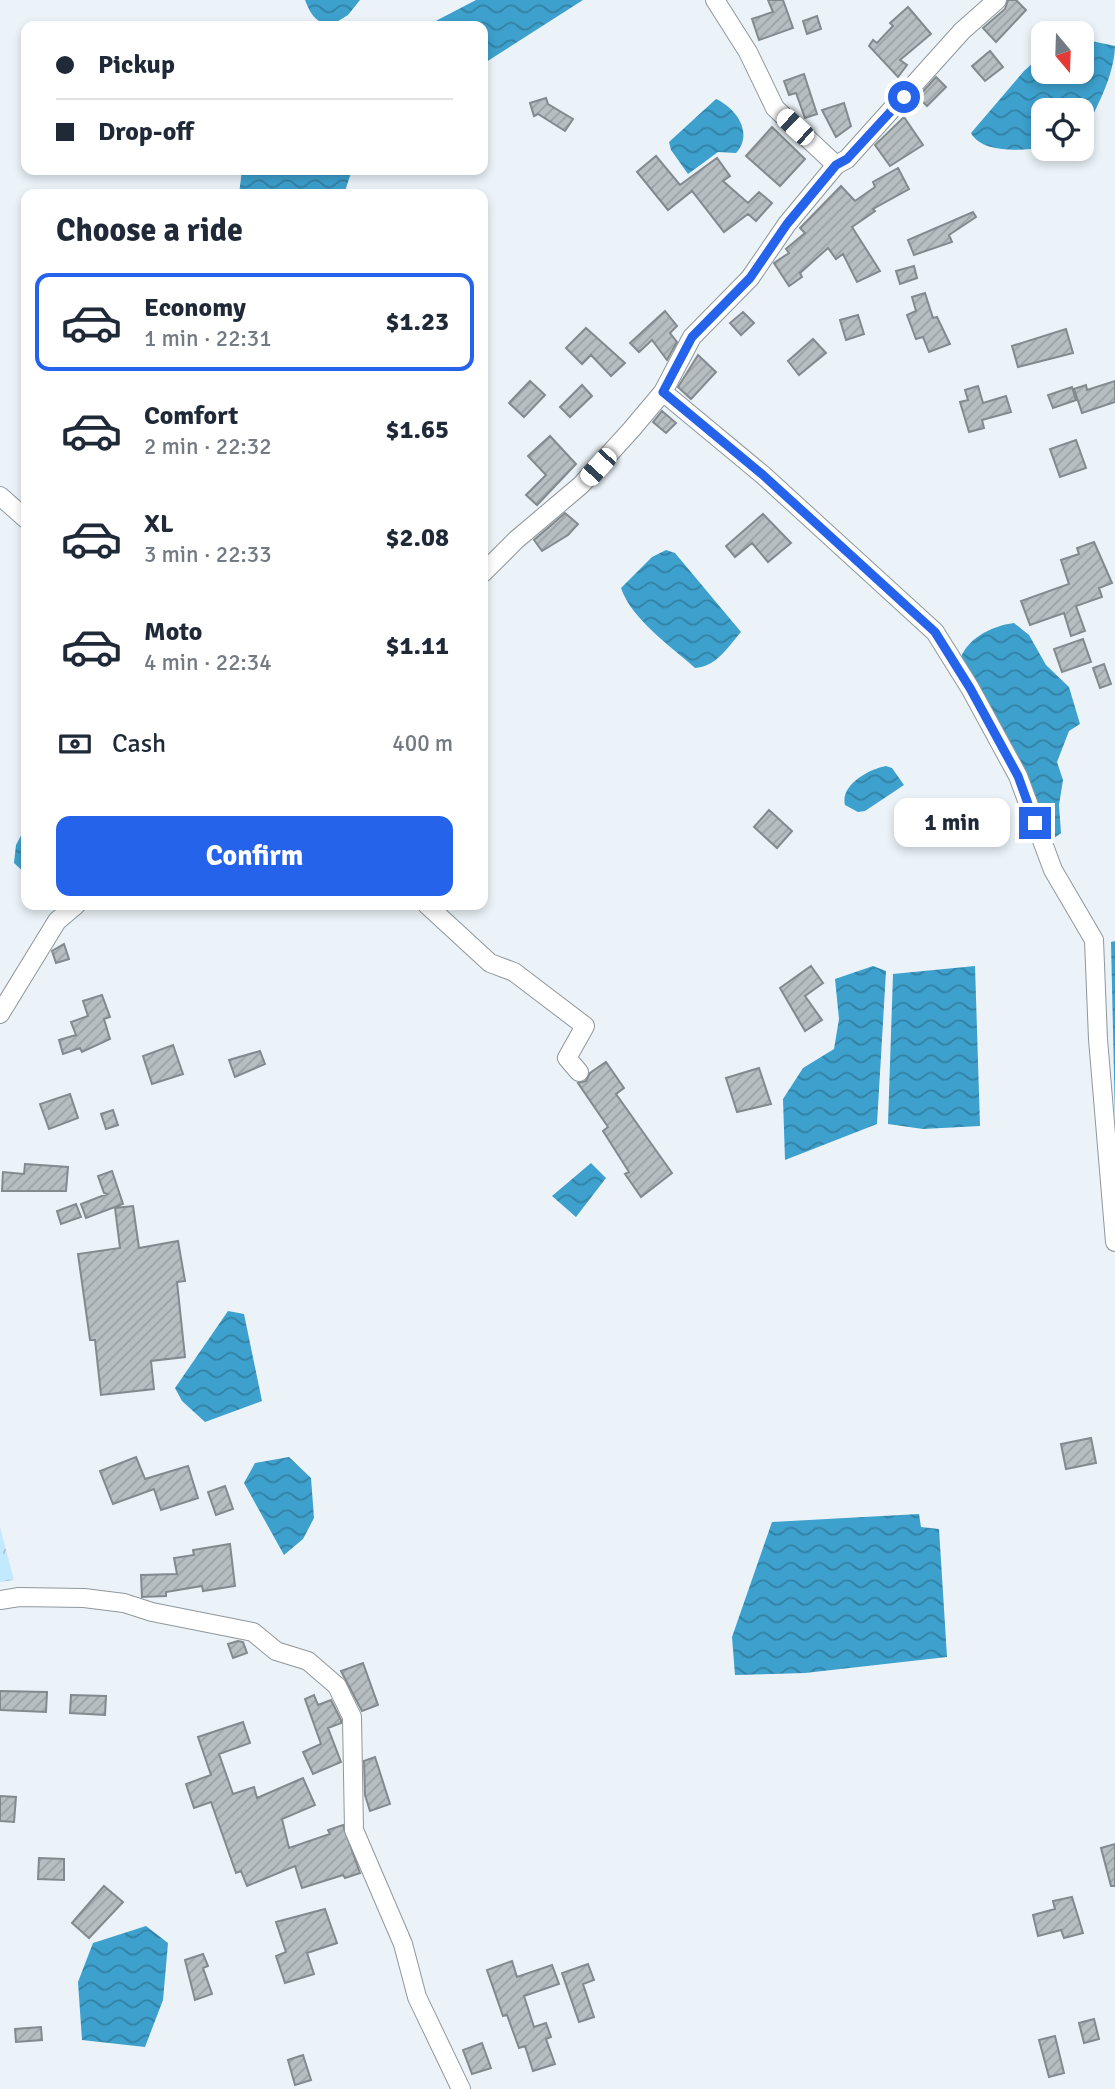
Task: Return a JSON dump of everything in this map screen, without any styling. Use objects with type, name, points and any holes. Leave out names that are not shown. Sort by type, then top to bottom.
[{"type":"street","points":[[715,0],[748,52],[775,108],[836,165]]},
{"type":"street","points":[[488,568],[516,540],[581,485],[663,392],[692,337],[750,278],[787,224],[836,165],[847,159],[962,31],[998,0]]},
{"type":"street","points":[[663,392],[763,475],[935,632],[970,688],[1012,765],[1053,870],[1094,940],[1098,1039],[1115,1242]]},
{"type":"street","points":[[0,496],[21,515]]},
{"type":"street","points":[[0,1014],[57,921],[70,910]]},
{"type":"street","points":[[432,910],[490,963],[514,972],[585,1026],[567,1058],[579,1072]]},
{"type":"street","points":[[0,1600],[19,1597],[71,1598],[124,1603],[152,1612],[253,1632],[276,1651],[308,1661],[337,1686],[352,1717],[354,1830],[403,1944],[417,1997],[461,2089]]},
{"type":"green space","points":[[0,1527],[14,1580],[0,1582]]},
{"type":"water","points":[[305,0],[360,0],[348,15],[338,21],[320,21],[309,10]]},
{"type":"water","points":[[476,0],[583,0],[488,61],[488,21],[436,21]]},
{"type":"water","points":[[1094,42],[1115,46],[1108,81],[1094,112],[1094,98],[1031,98],[1031,149],[993,148],[976,140],[971,133],[1031,65],[1031,84],[1094,84]]},
{"type":"water","points":[[716,99],[730,108],[740,122],[743,129],[741,145],[736,153],[718,152],[688,174],[671,150],[669,142]]},
{"type":"water","points":[[241,175],[350,175],[346,189],[240,189]]},
{"type":"water","points":[[666,550],[675,553],[741,632],[721,655],[702,667],[695,668],[653,632],[626,600],[621,588],[652,557]]},
{"type":"water","points":[[1014,623],[1029,635],[1046,665],[1069,687],[1080,724],[1069,731],[1057,762],[1063,780],[1059,805],[1061,833],[1046,844],[959,663],[967,647],[980,635]]},
{"type":"water","points":[[886,766],[892,768],[904,785],[865,811],[858,812],[845,805],[847,791],[857,779]]},
{"type":"water","points":[[21,836],[21,869],[14,863],[16,845]]},
{"type":"water","points":[[1115,941],[1115,1119],[1111,942]]},
{"type":"water","points":[[873,966],[886,971],[877,1124],[785,1160],[783,1099],[803,1068],[834,1049],[839,1019],[835,979]]},
{"type":"water","points":[[975,966],[980,1126],[923,1129],[888,1124],[893,974]]},
{"type":"water","points":[[591,1163],[606,1178],[576,1217],[552,1196]]},
{"type":"water","points":[[228,1311],[244,1314],[262,1401],[205,1422],[182,1401],[175,1388]]},
{"type":"water","points":[[289,1457],[311,1478],[314,1518],[303,1539],[284,1555],[244,1483],[255,1463]]},
{"type":"water","points":[[919,1514],[921,1527],[939,1529],[947,1657],[805,1673],[735,1675],[732,1637],[772,1522]]},
{"type":"water","points":[[146,1926],[168,1943],[163,2000],[145,2047],[82,2040],[78,1982],[93,1943]]},
{"type":"building","points":[[768,0],[783,0],[793,28],[759,40],[752,19],[773,12]]},
{"type":"building","points":[[1008,0],[1016,0],[1026,10],[996,42],[983,28],[1005,9]]},
{"type":"building","points":[[908,7],[931,34],[900,60],[907,65],[898,77],[869,46],[873,40],[877,43],[893,26],[890,23]]},
{"type":"building","points":[[817,16],[821,29],[807,34],[803,21]]},
{"type":"building","points":[[990,51],[1003,67],[985,81],[972,66]]},
{"type":"building","points":[[804,74],[817,114],[805,118],[796,93],[789,95],[784,81]]},
{"type":"building","points":[[936,77],[946,87],[927,106],[918,97]]},
{"type":"building","points":[[546,98],[548,104],[573,119],[565,131],[538,114],[534,116],[530,103]]},
{"type":"building","points":[[844,103],[851,126],[836,137],[822,110]]},
{"type":"building","points":[[904,117],[923,145],[890,166],[875,145]]},
{"type":"building","points":[[772,127],[805,159],[780,186],[746,156]]},
{"type":"building","points":[[656,156],[680,185],[717,158],[730,176],[723,181],[748,203],[759,192],[772,203],[756,221],[748,214],[724,232],[692,191],[668,210],[637,172]]},
{"type":"building","points":[[898,168],[909,189],[873,209],[875,211],[852,227],[880,271],[857,282],[843,254],[836,259],[828,248],[800,273],[802,277],[789,286],[774,263],[789,253],[786,249],[805,233],[800,228],[841,186],[855,201],[875,187],[873,182]]},
{"type":"building","points":[[973,212],[976,217],[949,235],[952,242],[914,255],[908,240]]},
{"type":"building","points":[[914,266],[917,278],[900,284],[896,271]]},
{"type":"building","points":[[925,293],[933,318],[937,317],[950,344],[929,352],[923,337],[916,339],[907,315],[916,311],[912,297]]},
{"type":"building","points":[[665,311],[677,326],[670,333],[677,342],[667,360],[652,340],[639,352],[630,343]]},
{"type":"building","points":[[743,312],[754,323],[741,335],[730,323]]},
{"type":"building","points":[[858,315],[864,334],[846,340],[840,320]]},
{"type":"building","points":[[586,328],[625,363],[611,376],[591,355],[582,364],[566,348]]},
{"type":"building","points":[[1066,329],[1073,353],[1018,367],[1012,346]]},
{"type":"building","points":[[813,339],[826,353],[799,375],[788,361]]},
{"type":"building","points":[[698,355],[716,372],[691,399],[678,387]]},
{"type":"building","points":[[530,381],[545,395],[524,417],[509,403]]},
{"type":"building","points":[[1115,381],[1115,402],[1082,413],[1074,389],[1086,385],[1087,390]]},
{"type":"building","points":[[582,385],[592,396],[570,417],[560,407]]},
{"type":"building","points":[[978,386],[983,403],[1006,396],[1011,412],[982,420],[984,428],[969,432],[960,402],[968,400],[965,390]]},
{"type":"building","points":[[1072,387],[1076,400],[1053,408],[1048,395]]},
{"type":"building","points":[[662,411],[676,423],[666,433],[653,422]]},
{"type":"building","points":[[550,436],[576,464],[537,505],[526,495],[546,475],[528,456]]},
{"type":"building","points":[[1076,440],[1086,468],[1060,477],[1050,449]]},
{"type":"building","points":[[565,513],[578,524],[568,535],[542,551],[534,540]]},
{"type":"building","points":[[763,514],[791,543],[768,562],[752,543],[735,557],[726,546]]},
{"type":"building","points":[[1094,542],[1112,583],[1099,588],[1102,597],[1076,606],[1085,631],[1071,636],[1064,613],[1030,625],[1021,601],[1069,584],[1061,560],[1079,554],[1077,548]]},
{"type":"building","points":[[1083,639],[1091,662],[1062,672],[1054,649]]},
{"type":"building","points":[[1104,664],[1111,684],[1100,688],[1093,668]]},
{"type":"building","points":[[769,810],[792,831],[777,848],[754,827]]},
{"type":"building","points":[[64,944],[69,959],[56,963],[52,951]]},
{"type":"building","points":[[811,966],[823,983],[805,996],[822,1020],[805,1031],[780,988]]},
{"type":"building","points":[[102,995],[110,1017],[104,1019],[110,1039],[82,1052],[80,1048],[63,1054],[59,1040],[76,1035],[71,1022],[88,1016],[83,1001]]},
{"type":"building","points":[[173,1045],[183,1074],[152,1084],[143,1056]]},
{"type":"building","points":[[260,1051],[265,1064],[235,1077],[229,1060]]},
{"type":"building","points":[[606,1062],[624,1088],[616,1094],[672,1173],[641,1197],[625,1174],[629,1172],[603,1131],[608,1127],[578,1083],[586,1081],[590,1073]]},
{"type":"building","points":[[759,1068],[771,1104],[737,1112],[726,1078]]},
{"type":"building","points":[[70,1094],[78,1118],[49,1129],[40,1104]]},
{"type":"building","points":[[113,1110],[118,1125],[106,1129],[101,1114]]},
{"type":"building","points":[[25,1164],[68,1167],[66,1191],[2,1191],[3,1172],[24,1174]]},
{"type":"building","points":[[112,1171],[123,1204],[86,1218],[81,1204],[107,1194],[104,1193],[98,1176]]},
{"type":"building","points":[[76,1204],[81,1217],[61,1224],[57,1211]]},
{"type":"building","points":[[133,1206],[139,1248],[178,1241],[185,1281],[177,1282],[185,1357],[151,1361],[154,1389],[101,1395],[95,1340],[90,1340],[78,1254],[120,1248],[115,1208]]},
{"type":"building","points":[[1091,1438],[1096,1463],[1066,1469],[1061,1444]]},
{"type":"building","points":[[136,1457],[145,1479],[188,1466],[198,1498],[161,1510],[154,1489],[113,1504],[100,1471]]},
{"type":"building","points":[[225,1486],[233,1509],[216,1515],[208,1492]]},
{"type":"building","points":[[230,1544],[235,1586],[203,1591],[202,1586],[166,1592],[166,1596],[142,1597],[141,1575],[177,1574],[174,1558],[194,1555],[193,1550]]},
{"type":"building","points":[[243,1642],[247,1653],[233,1658],[228,1644]]},
{"type":"building","points":[[363,1663],[378,1705],[362,1711],[341,1671]]},
{"type":"building","points":[[0,1691],[47,1692],[46,1712],[0,1710]]},
{"type":"building","points":[[71,1695],[106,1696],[105,1715],[70,1713]]},
{"type":"building","points":[[314,1695],[318,1705],[331,1700],[341,1720],[341,1723],[328,1728],[341,1762],[313,1774],[303,1752],[321,1744],[305,1699]]},
{"type":"building","points":[[243,1722],[250,1743],[219,1754],[233,1794],[254,1787],[257,1798],[303,1778],[315,1805],[282,1819],[289,1848],[330,1834],[328,1830],[343,1825],[360,1873],[345,1878],[343,1875],[302,1888],[295,1866],[247,1886],[241,1871],[236,1873],[211,1802],[194,1808],[186,1784],[211,1775],[198,1737]]},
{"type":"building","points":[[375,1757],[390,1804],[370,1811],[365,1795],[364,1761]]},
{"type":"building","points":[[0,1796],[16,1797],[14,1822],[0,1821]]},
{"type":"building","points":[[1115,1844],[1115,1886],[1111,1886],[1101,1848]]},
{"type":"building","points":[[39,1858],[64,1859],[64,1880],[38,1879]]},
{"type":"building","points":[[104,1886],[123,1902],[89,1938],[72,1923]]},
{"type":"building","points":[[1072,1897],[1083,1933],[1064,1938],[1061,1930],[1038,1936],[1033,1915],[1055,1909],[1053,1901]]},
{"type":"building","points":[[325,1909],[337,1943],[307,1953],[314,1974],[285,1983],[276,1956],[286,1952],[276,1922]]},
{"type":"building","points":[[203,1954],[208,1966],[203,1968],[212,1994],[195,2000],[185,1960]]},
{"type":"building","points":[[512,1961],[517,1977],[552,1965],[559,1984],[524,1996],[534,2027],[546,2023],[551,2037],[546,2039],[555,2064],[533,2071],[525,2046],[519,2048],[507,2015],[503,2016],[487,1970]]},
{"type":"building","points":[[588,1964],[594,1980],[583,1984],[594,2017],[579,2022],[562,1973]]},
{"type":"building","points":[[1094,2019],[1099,2039],[1084,2043],[1079,2023]]},
{"type":"building","points":[[41,2027],[42,2040],[16,2042],[15,2029]]},
{"type":"building","points":[[1055,2036],[1064,2073],[1049,2077],[1039,2040]]},
{"type":"building","points":[[482,2043],[491,2068],[472,2074],[463,2050]]},
{"type":"building","points":[[303,2055],[311,2080],[295,2085],[288,2060]]},
{"type":"route","points":[[904,97],[847,159],[836,165],[787,224],[750,278],[692,337],[663,392],[763,475],[935,632],[970,688],[1018,776],[1035,823]]}]
